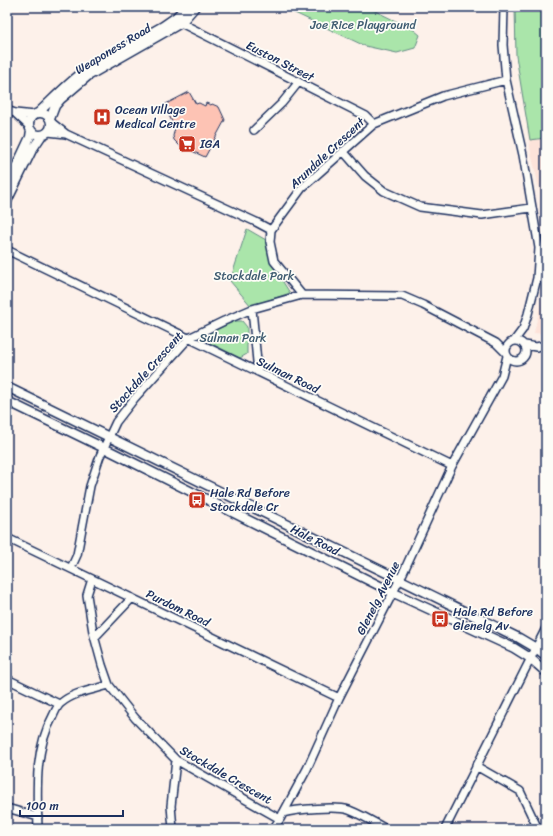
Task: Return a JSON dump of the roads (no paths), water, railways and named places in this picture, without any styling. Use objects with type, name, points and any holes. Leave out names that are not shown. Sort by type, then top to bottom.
[{"type":"main road","name":"Weaponess Road","points":[[36,114],[67,84],[87,69],[163,26],[178,20],[186,7]]},
{"type":"main road","name":"Weaponess Road","points":[[50,120],[55,106],[61,99],[88,76],[178,20],[195,7]]},
{"type":"main road","points":[[7,186],[28,142],[30,120],[36,114],[45,114],[50,120],[51,126],[32,150],[7,201]]},
{"type":"main road","points":[[30,128],[36,134],[45,133]]},
{"type":"main road","name":"Hale Road","points":[[7,387],[519,638],[546,656]]},
{"type":"main road","name":"Hale Road","points":[[7,402],[104,448],[394,592],[514,648],[530,658],[546,672]]},
{"type":"street","name":"Glenelg Avenue","points":[[273,829],[282,816],[307,769],[339,698],[394,592],[452,466],[502,376],[526,355],[523,329],[537,278],[539,248],[523,155],[506,80],[503,45],[504,7]]},
{"type":"street","name":"Euston Street","points":[[178,20],[298,83],[366,116],[374,124]]},
{"type":"street","name":"Arundale Crescent","points":[[270,230],[302,188],[374,124],[443,96],[506,80]]},
{"type":"street","points":[[254,130],[282,103],[298,83]]},
{"type":"street","points":[[7,110],[15,113],[36,114]]},
{"type":"street","points":[[15,113],[30,128]]},
{"type":"street","points":[[50,120],[66,134],[256,222],[270,230],[270,242],[274,261],[302,295]]},
{"type":"street","points":[[45,133],[66,134]]},
{"type":"street","points":[[343,152],[365,176],[384,191],[420,207],[482,215],[531,208]]},
{"type":"street","name":"Sulman Road","points":[[7,250],[452,466]]},
{"type":"street","name":"Stockdale Crescent","points":[[71,568],[77,555],[90,486],[104,448],[116,422],[134,399],[189,338],[252,309],[302,295],[364,294],[402,296],[423,305],[496,343],[506,355]]},
{"type":"street","points":[[252,309],[258,372]]},
{"type":"street","name":"Glenelg Avenue","points":[[502,376],[506,348],[523,329]]},
{"type":"street","points":[[511,343],[518,341],[524,345],[536,347],[546,346]]},
{"type":"street","name":"Stockdale Crescent","points":[[496,343],[511,343]]},
{"type":"street","points":[[526,355],[536,347]]},
{"type":"street","points":[[506,355],[510,360],[517,362]]},
{"type":"street","name":"Purdom Road","points":[[7,538],[339,698]]},
{"type":"street","name":"Stockdale Crescent","points":[[92,579],[87,595],[94,637],[109,685],[135,718],[176,760],[282,816],[293,810],[348,809],[386,829]]},
{"type":"street","points":[[94,637],[132,598]]},
{"type":"street","points":[[445,829],[546,628]]},
{"type":"street","points":[[7,679],[59,704]]},
{"type":"street","points":[[38,829],[37,767],[48,724],[59,704],[70,697],[109,685]]},
{"type":"street","points":[[173,829],[171,806],[176,760]]},
{"type":"street","points":[[476,766],[520,791],[538,829]]},
{"type":"street","points":[[7,808],[38,817]]},
{"type":"place","name":"Ocean Village Medical Centre","points":[[102,117]]},
{"type":"place","name":"IGA","points":[[187,144]]},
{"type":"place","name":"Hale Rd Before Stockdale Cr","points":[[197,500]]},
{"type":"place","name":"Hale Rd Before Glenelg Av","points":[[440,619]]},
{"type":"park label","name":"Joe Rice Playground","points":[[363,25]]},
{"type":"park label","name":"Stockdale Park","points":[[254,276]]},
{"type":"park label","name":"Sulman Park","points":[[233,338]]}]
